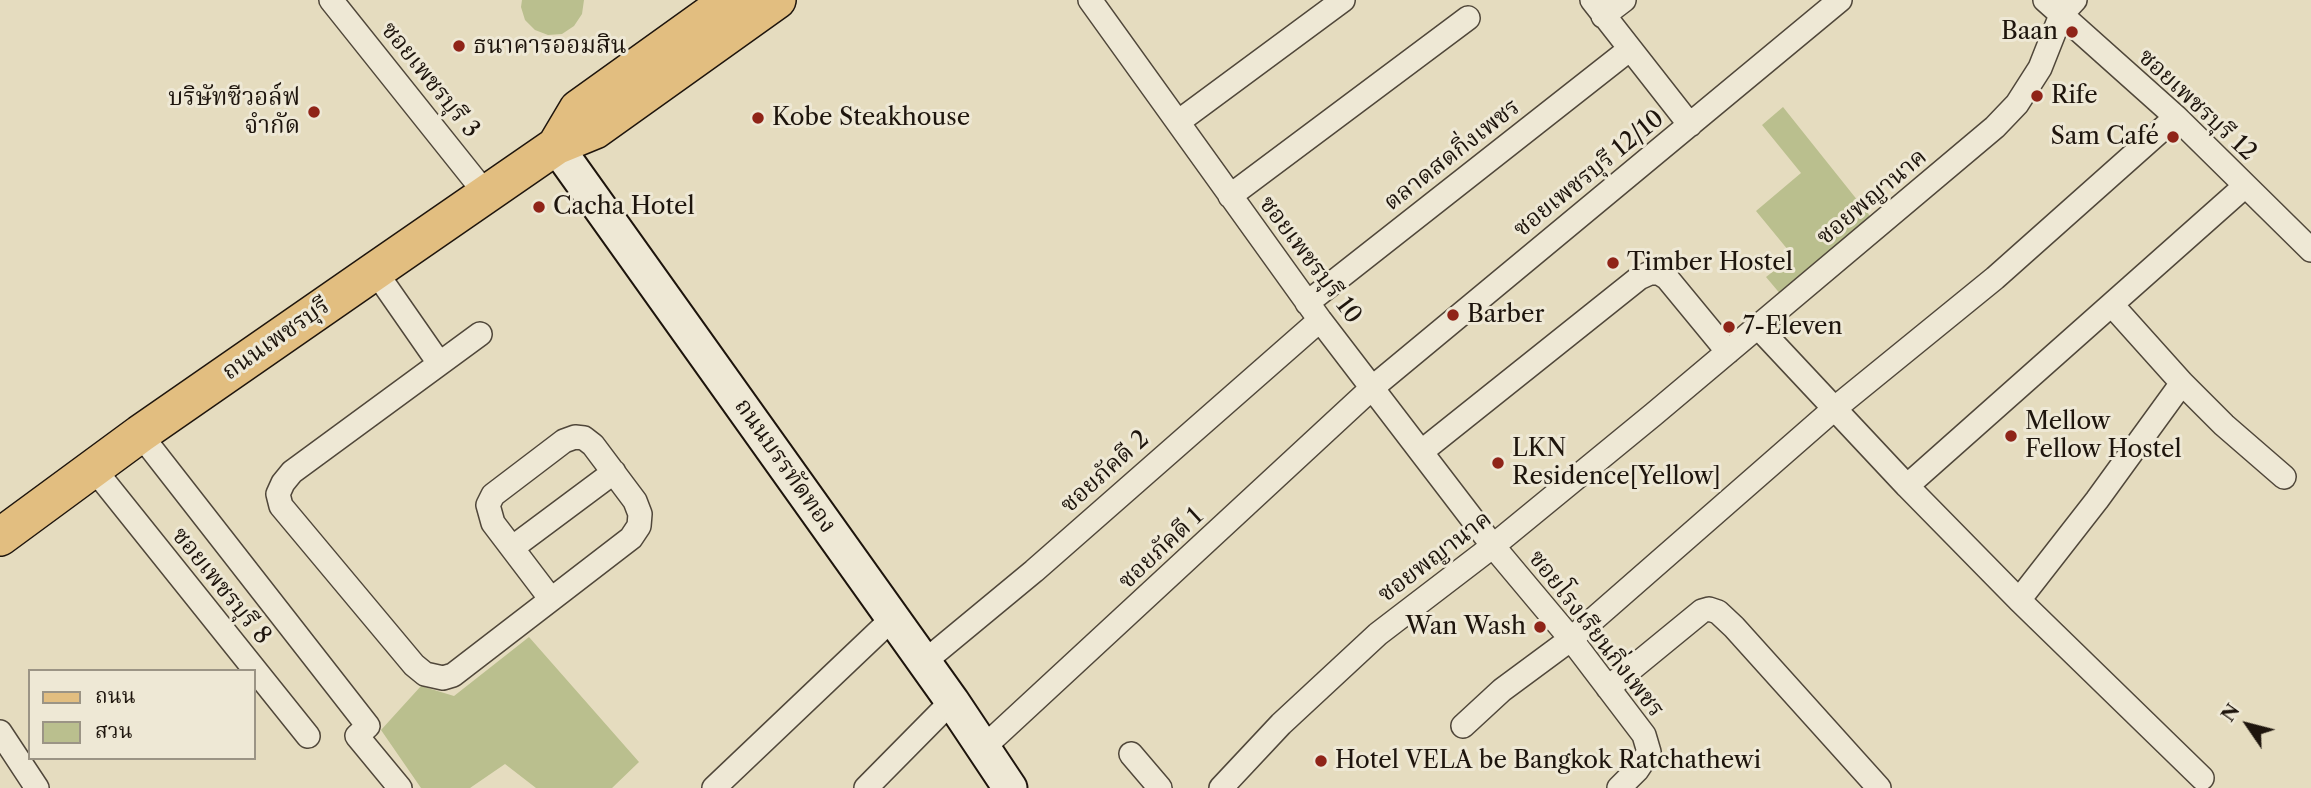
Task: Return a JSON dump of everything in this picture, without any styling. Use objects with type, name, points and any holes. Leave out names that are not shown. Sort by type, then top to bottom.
[{"type":"main road","name":"ถนนเพชรบุรี","points":[[556,146],[578,109],[730,0]]},
{"type":"main road","name":"ถนนเพชรบุรี","points":[[0,537],[140,434],[486,194],[556,146],[595,130],[777,0]]},
{"type":"main road","name":"ถนนบรรทัดทอง","points":[[556,146],[952,701],[1010,788]]},
{"type":"street","name":"ซอยเพชรบุรี 3","points":[[331,0],[486,194]]},
{"type":"street","name":"ซอยเพชรบุรี 10","points":[[1090,0],[1313,312],[1493,546]]},
{"type":"street","points":[[1178,122],[1343,0]]},
{"type":"street","points":[[1624,0],[1597,8],[1690,125]]},
{"type":"street","name":"ซอยเพชรบุรี 12/10","points":[[1372,388],[1840,0]]},
{"type":"street","name":"ซอยเพชรบุรี 12","points":[[2060,5],[2311,250]]},
{"type":"street","name":"ซอยพญานาค","points":[[1221,788],[1281,724],[1378,634],[1493,546],[1995,127],[2017,104],[2040,68],[2060,5]]},
{"type":"street","points":[[1230,197],[1468,18]]},
{"type":"street","name":"ตลาดสดกิ่งเพชร","points":[[1313,312],[1630,49]]},
{"type":"street","points":[[1463,726],[1502,690],[1571,639],[1834,409],[1996,278],[2176,117]]},
{"type":"street","points":[[1908,486],[2245,186]]},
{"type":"street","points":[[375,271],[439,363]]},
{"type":"street","points":[[1421,452],[1639,278],[1650,273],[1659,273],[1667,278],[1728,352]]},
{"type":"street","points":[[2112,305],[2182,383],[2224,425],[2284,477]]},
{"type":"street","name":"ซอยภัคดี 2","points":[[924,662],[1034,570],[1201,422],[1313,312]]},
{"type":"street","points":[[1758,327],[2019,600],[2202,778]]},
{"type":"street","points":[[480,334],[292,472],[283,482],[278,494],[281,506],[414,665],[432,678],[443,678],[453,675],[631,538],[639,526],[640,514],[635,501],[593,445],[584,438],[575,437],[564,441],[493,495],[488,505],[493,523],[550,598]]},
{"type":"street","points":[[2019,600],[2097,500],[2182,383]]},
{"type":"street","name":"ซอยภัคดี 1","points":[[984,747],[1372,388]]},
{"type":"street","points":[[140,434],[368,726],[357,736],[400,788]]},
{"type":"street","name":"ซอยเพชรบุรี 8","points":[[94,469],[254,669]]},
{"type":"street","points":[[512,548],[614,472]]},
{"type":"street","name":"ซอยโรงเรียนกิ่งเพชร","points":[[1493,546],[1571,639],[1644,735],[1649,752],[1637,770],[1619,788]]},
{"type":"street","points":[[1608,688],[1702,611],[1709,609],[1718,612],[1879,788]]},
{"type":"street","points":[[714,788],[893,618]]},
{"type":"street","name":"ซอยเพชรบุรี 8","points":[[256,672],[307,736]]},
{"type":"street","points":[[866,788],[952,701]]},
{"type":"street","points":[[0,732],[37,788]]},
{"type":"street","points":[[1131,754],[1160,788]]},
{"type":"green space","points":[[522,0],[584,0],[582,14],[574,26],[562,34],[548,35],[535,30],[525,20]]},
{"type":"green space","points":[[1783,107],[1874,221],[1782,296],[1766,277],[1793,256],[1756,211],[1801,173],[1762,125]]},
{"type":"green space","points":[[529,637],[639,762],[612,788],[536,788],[505,764],[470,788],[421,788],[381,730],[421,686],[454,696]]},
{"type":"place","name":"Baan","points":[[2072,32]]},
{"type":"place","name":"ธนาคารออมสิน","points":[[459,46]]},
{"type":"place","name":"Rife","points":[[2037,96]]},
{"type":"place","name":"บริษัทซีวอล์ฟ จำกัด","points":[[314,112]]},
{"type":"place","name":"Kobe Steakhouse","points":[[758,118]]},
{"type":"place","name":"Sam Café","points":[[2173,137]]},
{"type":"place","name":"Cacha Hotel","points":[[539,207]]},
{"type":"place","name":"Timber Hostel","points":[[1613,263]]},
{"type":"place","name":"Barber","points":[[1453,315]]},
{"type":"place","name":"7-Eleven","points":[[1729,327]]},
{"type":"place","name":"Mellow Fellow Hostel","points":[[2011,436]]},
{"type":"place","name":"LKN Residence[Yellow]","points":[[1498,463]]},
{"type":"place","name":"Wan Wash","points":[[1540,627]]},
{"type":"place","name":"Hotel VELA be Bangkok Ratchathewi","points":[[1321,761]]}]
